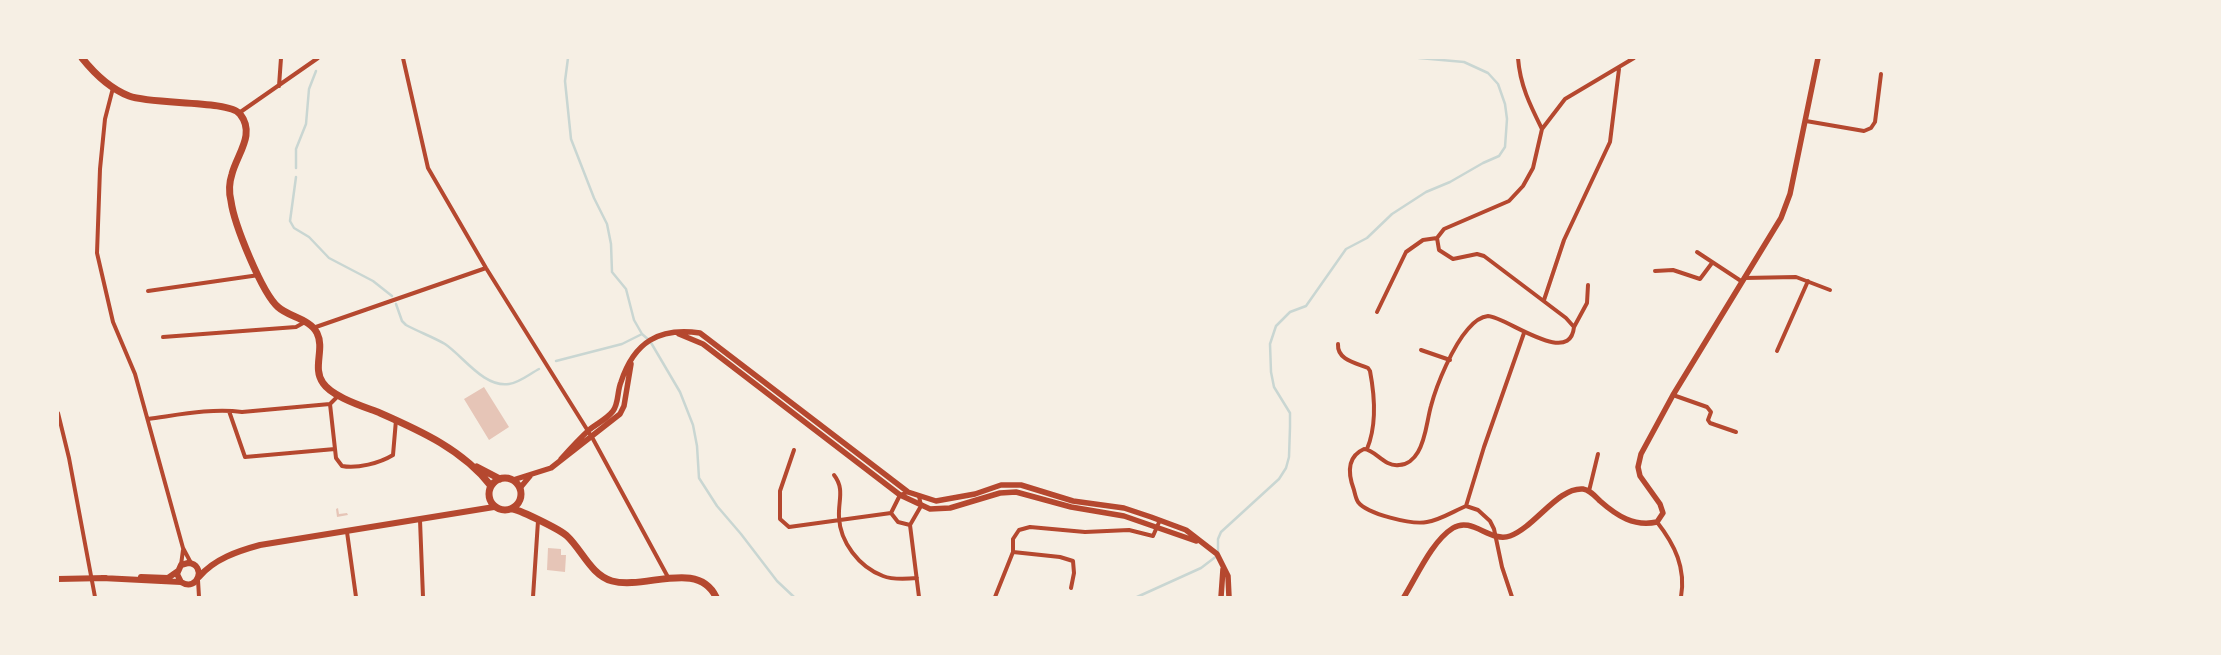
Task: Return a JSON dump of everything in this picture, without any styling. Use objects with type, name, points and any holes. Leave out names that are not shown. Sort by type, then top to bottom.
[{"type":"main road","points":[[82,58],[113,88],[128,96],[146,101],[219,105],[234,108],[239,113],[246,124],[247,135],[232,173],[230,199],[232,210],[269,296],[283,312],[305,322],[313,328],[319,338],[318,370],[320,377],[328,389],[440,442],[468,463],[491,486]]},
{"type":"main road","points":[[468,463],[500,479],[513,480],[520,488],[521,493],[515,506],[503,511],[492,504],[489,491],[491,486],[500,479]]},
{"type":"main road","points":[[102,578],[181,582],[188,585],[198,578],[210,566],[238,552],[260,545],[420,520],[482,508],[492,504]]},
{"type":"main road","points":[[515,506],[538,521],[566,535],[591,566],[610,580],[622,584],[669,579],[698,578],[712,589],[716,597]]},
{"type":"main road","points":[[181,582],[178,577],[178,571],[181,565],[194,564],[210,566]]},
{"type":"main road","points":[[194,564],[199,571],[198,578]]},
{"type":"main road","points":[[58,578],[168,578],[178,571]]},
{"type":"street","points":[[279,86],[281,58]]},
{"type":"street","points":[[239,113],[318,58]]},
{"type":"street","points":[[403,58],[428,168],[486,268],[590,434],[669,579]]},
{"type":"street","points":[[1518,58],[1519,72],[1526,99],[1542,129]]},
{"type":"street","points":[[1377,312],[1406,252],[1423,240],[1437,238],[1444,230],[1509,201],[1523,186],[1533,168],[1542,129],[1565,99],[1619,69],[1634,58]]},
{"type":"street","points":[[1404,597],[1426,559],[1441,538],[1454,527],[1471,526],[1496,537],[1503,538],[1521,531],[1568,492],[1581,489],[1589,491],[1608,508],[1627,520],[1637,523],[1657,522],[1662,516],[1662,508],[1643,483],[1640,476],[1639,461],[1646,441],[1781,218],[1790,194],[1818,58]]},
{"type":"street","points":[[1544,300],[1564,240],[1610,142],[1619,69]]},
{"type":"street","points":[[1806,121],[1864,130],[1871,128],[1875,122],[1881,74]]},
{"type":"street","points":[[113,88],[105,119],[101,162],[97,253],[114,322],[135,374],[183,548],[194,564]]},
{"type":"street","points":[[1437,238],[1439,250],[1453,259],[1477,254],[1484,256],[1544,300],[1574,327]]},
{"type":"street","points":[[1697,252],[1712,263],[1743,279],[1790,276],[1808,281],[1830,290]]},
{"type":"street","points":[[1655,271],[1673,270],[1700,280],[1712,263]]},
{"type":"street","points":[[313,328],[486,268]]},
{"type":"street","points":[[148,291],[259,275]]},
{"type":"street","points":[[1777,350],[1808,281]]},
{"type":"street","points":[[1512,597],[1502,567],[1496,537],[1490,521],[1485,515],[1466,506],[1428,522],[1411,523],[1368,510],[1358,502],[1350,481],[1349,468],[1352,457],[1357,452],[1367,449],[1393,465],[1404,464],[1417,454],[1421,447],[1432,404],[1450,360],[1468,329],[1482,318],[1495,317],[1524,333],[1551,342],[1564,341],[1572,336],[1574,327],[1587,303],[1588,285]]},
{"type":"street","points":[[164,338],[296,327],[305,322]]},
{"type":"street","points":[[513,480],[551,468],[613,412],[616,405],[620,382],[638,350],[652,338],[673,332],[684,331],[700,333],[709,338],[908,492],[936,501],[975,494],[1001,485],[1021,485],[1073,501],[1124,508],[1186,530],[1209,547],[1222,564],[1228,576],[1229,597]]},
{"type":"street","points":[[673,332],[684,334],[703,344],[900,495],[921,506],[930,509],[950,508],[1000,493],[1016,492],[1071,507],[1124,516],[1158,528],[1181,534],[1209,547]]},
{"type":"street","points":[[1466,506],[1484,447],[1524,333]]},
{"type":"street","points":[[1338,344],[1337,349],[1342,356],[1368,368],[1370,371],[1374,402],[1374,430],[1367,449]]},
{"type":"street","points":[[1421,350],[1450,360]]},
{"type":"street","points":[[148,419],[229,411],[242,412],[330,404],[339,395]]},
{"type":"street","points":[[1673,395],[1707,406],[1710,412],[1708,420],[1710,423],[1736,432]]},
{"type":"street","points":[[330,404],[335,449],[338,461],[346,467],[387,459],[393,455],[396,420]]},
{"type":"street","points":[[229,411],[245,457],[335,449]]},
{"type":"street","points":[[58,413],[69,458],[95,597]]},
{"type":"street","points":[[794,450],[780,491],[780,519],[789,527],[892,513]]},
{"type":"street","points":[[1589,491],[1598,454]]},
{"type":"street","points":[[520,488],[531,474]]},
{"type":"street","points":[[834,475],[840,483],[841,488],[838,506],[839,519],[848,547],[862,564],[883,576],[902,579],[917,578]]},
{"type":"street","points":[[892,513],[900,495],[908,492]]},
{"type":"street","points":[[918,496],[921,506],[910,525],[919,597]]},
{"type":"street","points":[[892,513],[898,522],[910,525]]},
{"type":"street","points":[[420,520],[423,597]]},
{"type":"street","points":[[995,597],[1013,552],[1015,534],[1024,528],[1085,532],[1129,530],[1153,536],[1158,528],[1160,520]]},
{"type":"street","points":[[533,597],[538,521]]},
{"type":"street","points":[[1657,522],[1670,539],[1682,567],[1680,597]]},
{"type":"street","points":[[347,532],[356,597]]},
{"type":"street","points":[[181,565],[183,548]]},
{"type":"street","points":[[1013,552],[1060,557],[1073,561],[1074,573],[1071,588]]},
{"type":"street","points":[[1221,597],[1224,581],[1222,564]]},
{"type":"street","points":[[198,578],[199,595]]},
{"type":"street","points":[[188,585],[199,595]]},
{"type":"building","points":[[484,387],[509,427],[489,440],[464,399]]},
{"type":"building","points":[[338,508],[339,514],[347,513],[348,515],[337,517],[336,509]]},
{"type":"building","points":[[548,548],[561,549],[561,555],[566,555],[565,572],[547,570]]},
{"type":"waterway","points":[[568,58],[565,81],[571,139],[594,198],[607,224],[611,244],[612,272],[626,289],[634,320],[642,334],[650,341],[680,392],[693,425],[697,446],[699,478],[717,506],[741,534],[777,581],[794,597]]},
{"type":"waterway","points":[[1137,597],[1201,568],[1218,555],[1218,539],[1221,532],[1279,479],[1286,468],[1289,457],[1290,413],[1274,387],[1271,372],[1270,344],[1276,326],[1290,312],[1306,306],[1346,249],[1367,238],[1392,214],[1426,192],[1450,182],[1483,163],[1499,156],[1505,147],[1507,119],[1505,104],[1498,84],[1488,73],[1464,62],[1419,58]]},
{"type":"waterway","points":[[296,168],[296,149],[306,124],[309,89],[316,71]]},
{"type":"waterway","points":[[296,177],[290,221],[294,228],[309,237],[329,258],[373,281],[392,296]]},
{"type":"waterway","points":[[396,304],[402,321],[406,325],[445,344],[474,370],[491,381],[500,384],[509,384],[521,380],[539,369]]},
{"type":"waterway","points":[[556,361],[622,344],[642,334]]}]
